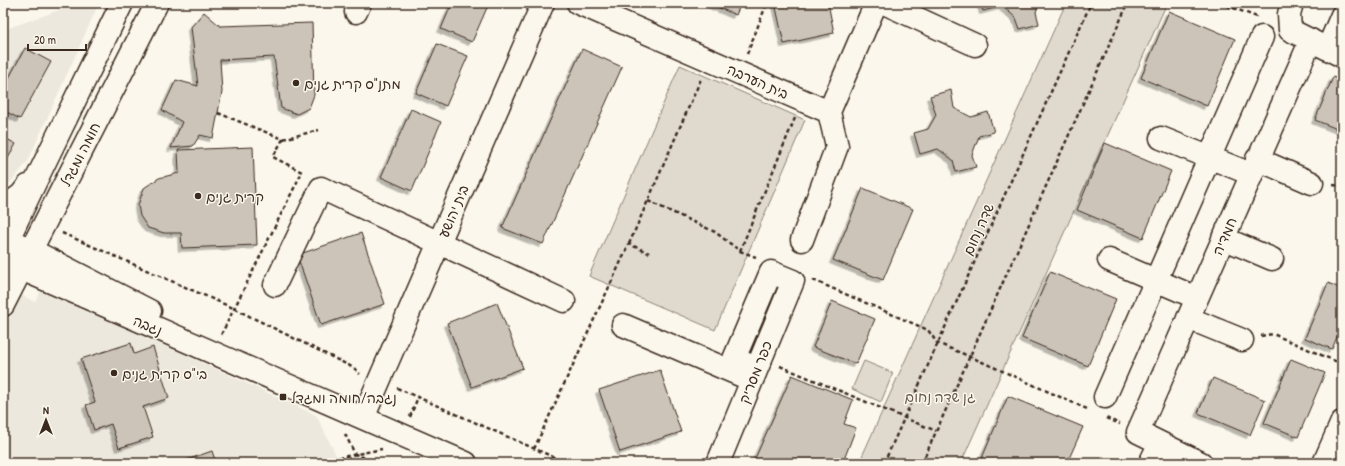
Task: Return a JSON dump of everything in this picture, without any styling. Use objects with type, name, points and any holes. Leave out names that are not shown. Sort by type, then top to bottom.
[{"type":"street","name":"חומה ומגדל","points":[[5,242],[122,3]]},
{"type":"street","name":"חומה ומגדל","points":[[3,305],[12,266],[31,250],[157,3]]},
{"type":"street","name":"בית יהושע","points":[[363,418],[543,3]]},
{"type":"street","name":"בית הערבה","points":[[578,3],[829,112]]},
{"type":"street","points":[[802,240],[838,146],[829,112],[876,3]]},
{"type":"street","points":[[884,3],[974,45]]},
{"type":"street","points":[[1292,3],[1289,14],[1290,30],[1327,48]]},
{"type":"street","name":"חמדיה","points":[[1138,432],[1254,167],[1327,48],[1342,14]]},
{"type":"street","points":[[1098,407],[1156,280],[1262,37]]},
{"type":"street","points":[[1161,138],[1209,157],[1254,167],[1312,184]]},
{"type":"street","points":[[3,208],[21,195],[40,170]]},
{"type":"street","points":[[275,285],[321,188],[564,301]]},
{"type":"street","points":[[1223,238],[1272,259]]},
{"type":"street","name":"נגבה","points":[[5,242],[31,250],[216,344],[276,380]]},
{"type":"street","points":[[1109,260],[1156,280],[1192,308],[1242,340]]},
{"type":"street","name":"נגבה","points":[[12,266],[466,463]]},
{"type":"street","name":"כפר מסריק","points":[[718,463],[757,369],[802,280]]},
{"type":"street","points":[[623,325],[757,369]]},
{"type":"street","points":[[1324,463],[1342,422]]},
{"type":"street","points":[[1138,432],[1201,463]]},
{"type":"street","points":[[1150,463],[1160,443]]},
{"type":"path","points":[[739,73],[767,3]]},
{"type":"path","name":"שדה נחום","points":[[884,463],[1091,3]]},
{"type":"path","points":[[922,463],[1128,3]]},
{"type":"path","points":[[534,449],[630,244],[710,60]]},
{"type":"path","points":[[740,251],[802,100]]},
{"type":"path","points":[[218,113],[282,139],[319,130]]},
{"type":"path","points":[[216,344],[302,172],[273,157],[282,139]]},
{"type":"path","points":[[648,201],[715,232],[740,251],[760,259]]},
{"type":"path","points":[[44,225],[233,308],[354,368],[374,393],[398,388],[567,463]]},
{"type":"path","points":[[630,244],[649,252]]},
{"type":"path","points":[[802,280],[928,330],[938,343],[1098,407],[1138,432]]},
{"type":"path","points":[[1242,340],[1273,334],[1342,364]]},
{"type":"path","points":[[757,369],[904,418],[936,431]]},
{"type":"path","points":[[331,404],[355,454],[378,463]]},
{"type":"shaded area","points":[[79,3],[99,3],[28,161],[11,182],[3,184],[3,30]]},
{"type":"shaded area","name":"בי\"ס קרית גנים","points":[[42,289],[316,415],[340,463],[3,463],[3,331],[21,295],[35,302]]},
{"type":"green space","name":"גן שדה נחום","points":[[1066,3],[1167,3],[961,463],[859,463]]},
{"type":"green space","points":[[680,65],[805,120],[715,330],[589,276]]},
{"type":"green space","points":[[864,361],[893,373],[881,402],[852,389]]},
{"type":"building","points":[[452,3],[489,3],[472,42],[441,29]]},
{"type":"building","points":[[708,3],[741,3],[736,15]]},
{"type":"building","points":[[775,3],[828,3],[834,33],[784,44]]},
{"type":"building","points":[[981,3],[1039,3],[1036,12],[1039,24],[1020,29],[1016,18],[1002,6],[983,11]]},
{"type":"building","points":[[1169,11],[1235,39],[1207,106],[1141,78]]},
{"type":"building","name":"מתנ\"ס קרית גנים","points":[[204,12],[220,26],[312,23],[314,95],[309,108],[297,114],[281,108],[274,57],[220,60],[222,92],[213,138],[200,135],[193,146],[171,148],[182,122],[162,110],[176,80],[198,86],[191,27]]},
{"type":"building","points":[[437,44],[468,56],[446,106],[416,93]]},
{"type":"building","points":[[25,48],[51,62],[20,119],[3,110],[3,89]]},
{"type":"building","points":[[582,49],[622,67],[543,244],[502,228]]},
{"type":"building","points":[[1333,77],[1342,81],[1342,131],[1315,120]]},
{"type":"building","points":[[951,90],[954,108],[971,117],[988,112],[994,132],[979,136],[972,155],[976,167],[956,172],[953,160],[938,149],[920,154],[914,133],[928,129],[936,115],[930,96]]},
{"type":"building","points":[[411,109],[441,122],[412,191],[381,177]]},
{"type":"building","points":[[3,137],[16,144],[3,167]]},
{"type":"building","points":[[1105,143],[1171,171],[1143,238],[1077,210]]},
{"type":"building","name":"קרית גנים","points":[[253,147],[257,245],[182,248],[181,233],[164,233],[148,228],[140,216],[138,205],[144,188],[159,178],[179,173],[178,150]]},
{"type":"building","points":[[863,188],[913,209],[883,280],[833,260]]},
{"type":"building","points":[[361,233],[385,304],[321,325],[297,255]]},
{"type":"building","points":[[1050,272],[1116,299],[1088,366],[1022,338]]},
{"type":"building","points":[[1328,283],[1342,289],[1342,325],[1332,349],[1305,338]]},
{"type":"building","points":[[832,301],[875,319],[856,364],[813,347]]},
{"type":"building","points":[[497,303],[523,368],[472,387],[447,323]]},
{"type":"building","points":[[131,343],[134,354],[153,347],[169,398],[143,407],[153,437],[119,448],[111,424],[94,430],[86,405],[95,402],[81,359]]},
{"type":"building","points":[[1291,359],[1325,373],[1298,437],[1264,423]]},
{"type":"building","points":[[660,370],[681,432],[620,452],[599,390]]},
{"type":"building","points":[[792,375],[853,400],[844,424],[856,428],[843,462],[753,463]]},
{"type":"building","points":[[1213,378],[1265,400],[1250,435],[1198,413]]},
{"type":"building","points":[[1008,396],[1083,427],[1067,463],[980,463]]},
{"type":"building","points":[[212,451],[216,463],[178,463]]},
{"type":"place","name":"מתנ\"ס קרית גנים","points":[[296,83]]},
{"type":"place","name":"קרית גנים","points":[[198,196]]},
{"type":"place","name":"בי\"ס קרית גנים","points":[[114,373]]},
{"type":"place","name":"נגבה/חומה ומגדל","points":[[283,397]]}]
